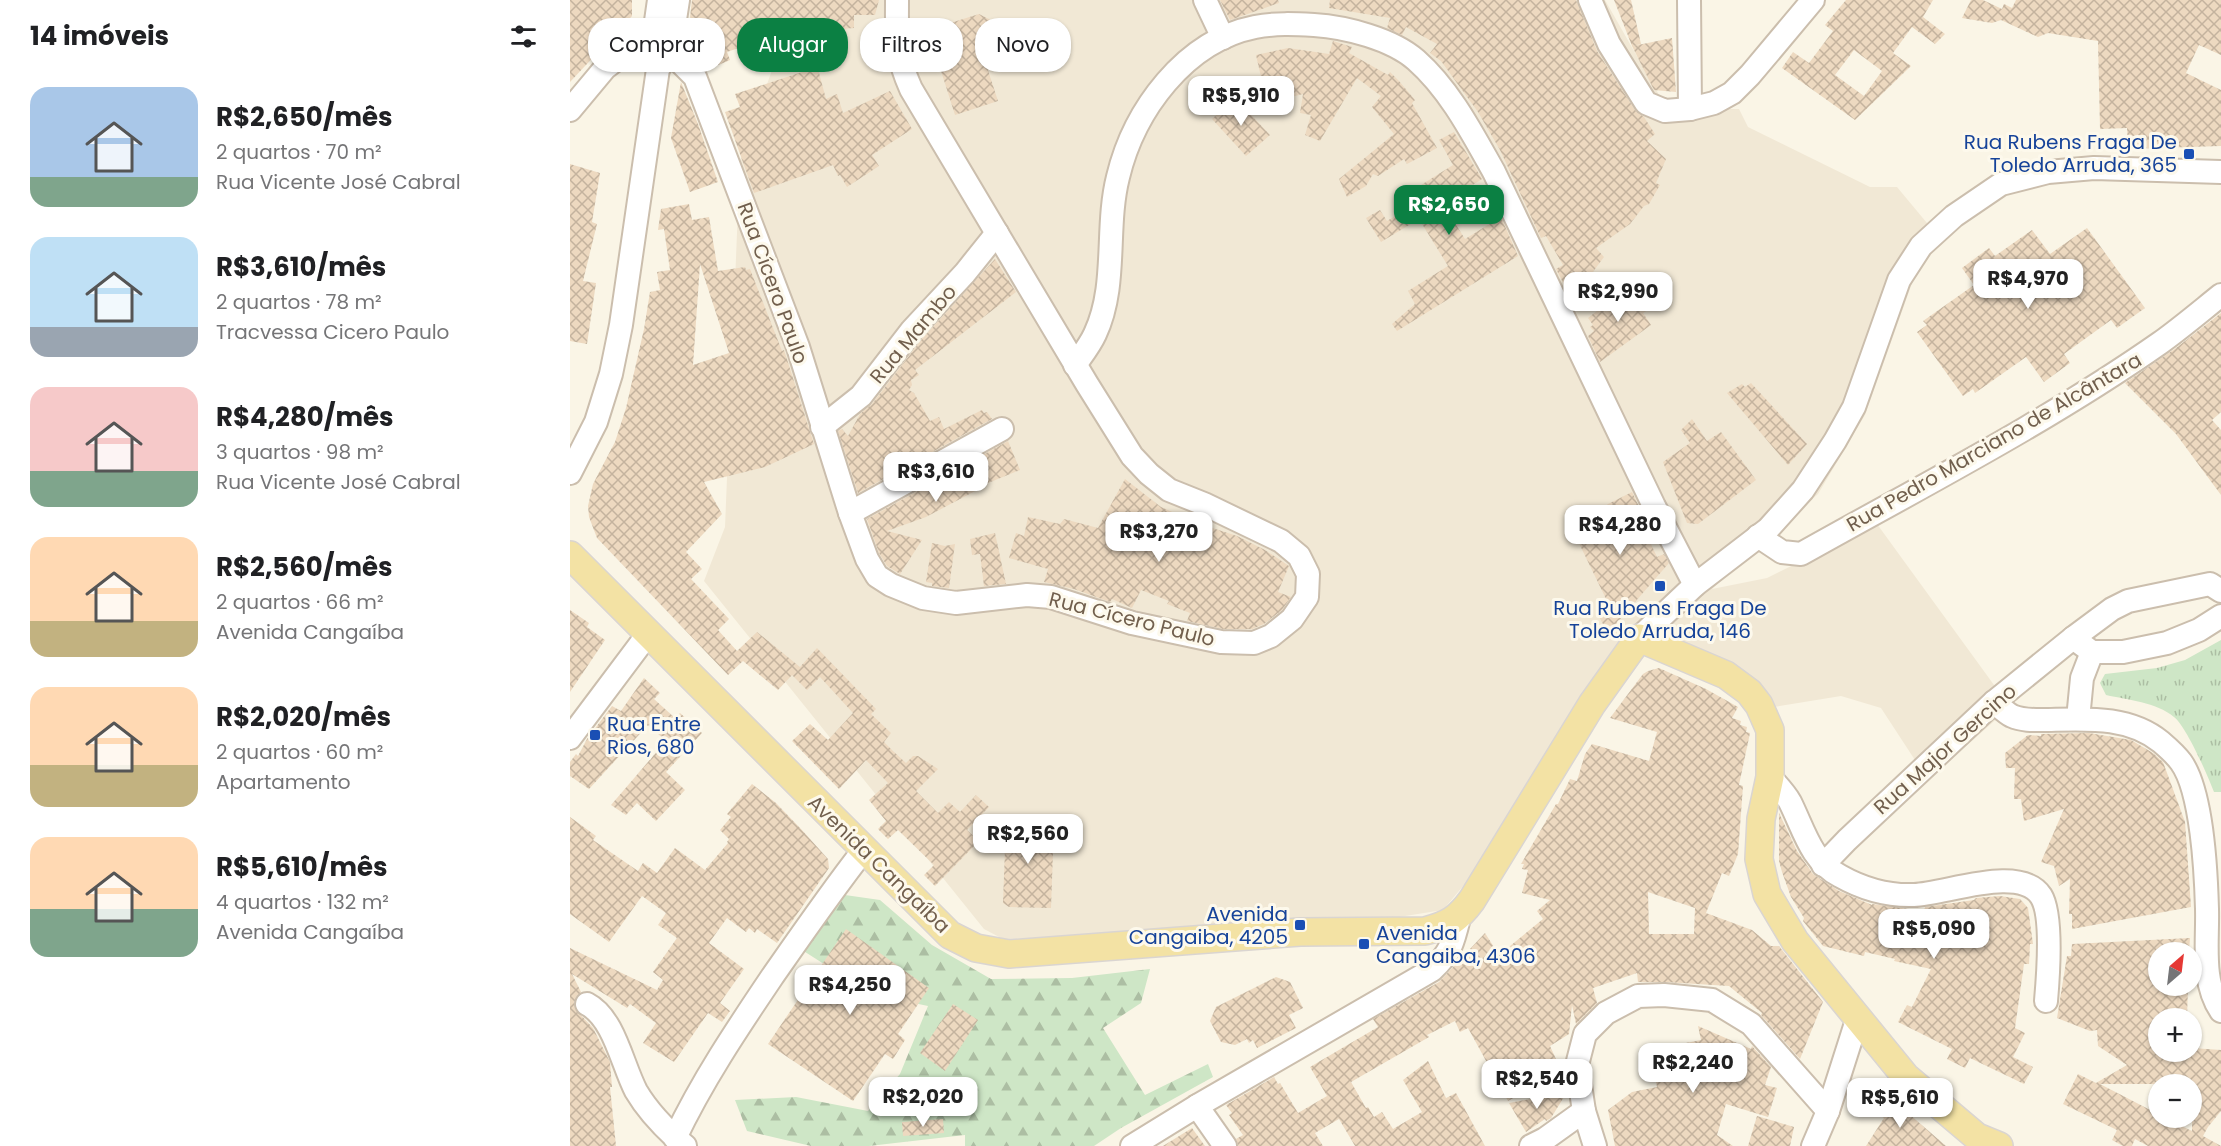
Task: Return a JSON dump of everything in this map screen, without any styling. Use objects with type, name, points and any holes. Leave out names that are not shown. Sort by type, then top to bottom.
[{"type":"main road","name":"Avenida Cangaíba","points":[[570,555],[863,851],[950,935],[976,948],[1009,954],[1300,932],[1425,931],[1459,918]]},
{"type":"main road","points":[[1459,918],[1592,704],[1639,638],[1726,675],[1749,692],[1759,705],[1770,730],[1770,777],[1761,819],[1759,859],[1767,894],[1795,941],[1906,1077],[1983,1143]]},
{"type":"street","points":[[659,0],[659,18]]},
{"type":"street","points":[[672,18],[678,0]]},
{"type":"street","name":"Rua Cícero Paulo","points":[[686,72],[694,77],[798,347],[850,513],[867,559],[878,576],[891,585],[923,598],[956,603],[1027,595],[1052,597],[1132,623],[1221,642],[1254,643],[1271,636],[1292,619],[1307,597],[1308,574],[1299,556],[1281,541],[1169,490],[1132,456],[1075,365],[911,89],[901,67],[896,45],[897,0]]},
{"type":"street","points":[[1205,0],[1223,38]]},
{"type":"street","points":[[1590,0],[1610,44],[1646,103],[1665,111],[1690,109],[1714,102],[1732,93],[1813,0]]},
{"type":"street","points":[[1689,0],[1690,109]]},
{"type":"street","points":[[1075,365],[1095,334],[1106,301],[1113,210],[1118,178],[1128,146],[1138,122],[1169,79],[1192,58],[1223,38],[1255,27],[1288,23],[1328,26],[1380,39],[1415,59],[1442,88],[1467,123],[1494,172],[1648,495],[1695,585]]},
{"type":"street","points":[[570,110],[601,72]]},
{"type":"street","points":[[570,473],[596,422],[621,325],[658,72]]},
{"type":"street","points":[[1639,638],[1695,585],[1768,529],[1803,490],[1854,407],[1899,280],[1921,246],[1954,216],[2001,184],[2048,172],[2094,168],[2221,172]]},
{"type":"street","name":"Rua Mambo","points":[[822,427],[861,396],[912,330],[965,273],[997,233]]},
{"type":"street","name":"Rua Pedro Marciano de Alcântara","points":[[1758,536],[1782,552],[1801,554],[2034,422],[2161,343],[2221,295]]},
{"type":"street","points":[[850,513],[1002,429]]},
{"type":"street","name":"Rua Major Gercino","points":[[1822,865],[1994,702],[2112,609],[2128,601],[2217,583]]},
{"type":"street","points":[[2073,638],[2092,652],[2123,652],[2167,643],[2199,630],[2221,616]]},
{"type":"street","points":[[570,738],[648,634]]},
{"type":"street","points":[[2078,719],[2082,678],[2092,652]]},
{"type":"street","points":[[1994,702],[2012,716],[2028,720],[2106,719],[2141,729],[2161,742],[2181,762],[2191,783],[2200,822],[2207,908],[2206,962],[2214,1001],[2221,1011]]},
{"type":"street","points":[[1770,777],[1789,800],[1811,848],[1822,865],[1839,876],[1875,892],[1914,895],[2008,881],[2026,885],[2041,896],[2046,913],[2049,959],[2046,1001]]},
{"type":"street","points":[[587,1004],[597,1009],[606,1023],[636,1090],[653,1117],[680,1142],[690,1107],[735,1030],[832,891],[863,851]]},
{"type":"street","points":[[1132,1146],[1432,970],[1446,956],[1454,940],[1459,918]]},
{"type":"street","points":[[1425,931],[1432,947],[1432,970]]},
{"type":"street","points":[[1595,1146],[1584,1111],[1577,1065],[1585,1034],[1606,1013],[1638,996],[1664,995],[1712,1000],[1750,1024],[1828,1111]]},
{"type":"street","points":[[1813,1146],[1828,1111],[1858,1017]]},
{"type":"street","points":[[1197,1106],[1225,1146]]},
{"type":"street","points":[[1531,1146],[1545,1139],[1584,1111]]},
{"type":"shaded area","points":[[794,0],[1605,0],[1667,109],[1739,109],[1748,127],[1870,187],[1897,187],[1942,241],[1916,272],[1865,415],[1818,494],[1712,589],[1767,578],[1877,524],[2010,707],[1928,780],[1881,708],[1841,696],[1774,707],[1654,643],[1568,761],[1443,910],[1285,935],[1003,939],[984,929],[704,581],[725,527],[740,160],[771,72],[848,72],[848,18],[791,18]]},
{"type":"green space","points":[[2221,640],[2221,792],[2214,792],[2190,740],[2174,717],[2150,705],[2106,695],[2100,683],[2105,674],[2157,668],[2185,660]]},
{"type":"green space","points":[[845,895],[880,900],[932,945],[991,979],[1072,978],[1150,969],[1141,1003],[1103,1028],[1145,1095],[1208,1064],[1213,1077],[1121,1128],[1094,1146],[965,1146],[965,1135],[869,1146],[811,1146],[747,1131],[735,1100],[796,1097],[868,1111],[900,1074],[928,1006],[871,994],[802,950]]},
{"type":"building","points":[[570,0],[632,0],[630,18],[588,18],[588,63],[570,82]]},
{"type":"building","points":[[692,0],[879,0],[875,15],[854,15],[854,28],[848,28],[848,18],[737,18],[737,49],[727,52],[730,60],[725,62],[725,18],[690,17]]},
{"type":"building","points":[[1220,0],[1278,0],[1279,3],[1230,20]]},
{"type":"building","points":[[1330,0],[1576,0],[1597,51],[1635,110],[1644,117],[1655,134],[1647,141],[1666,159],[1656,183],[1660,185],[1649,204],[1644,206],[1630,224],[1596,248],[1604,257],[1572,300],[1556,269],[1563,265],[1546,236],[1541,238],[1500,150],[1478,112],[1441,61],[1430,53],[1437,44],[1406,27],[1402,35],[1387,28],[1390,18],[1329,8]]},
{"type":"building","points":[[1614,0],[1631,0],[1641,44],[1633,46],[1672,38],[1676,92],[1654,90],[1632,46]]},
{"type":"building","points":[[1846,0],[1933,0],[1923,17],[1945,34],[1935,44],[1912,27],[1893,53],[1911,66],[1855,120],[1782,68],[1793,52],[1809,63],[1833,31],[1825,25]],"holes":[[[1854,50],[1882,71],[1864,96],[1835,75]]]},
{"type":"building","points":[[1971,0],[1983,0],[2002,9],[2004,4],[2012,8],[2016,0],[2221,0],[2221,55],[2199,45],[2186,73],[2221,90],[2221,146],[2128,149],[2127,128],[2100,129],[2098,41],[2048,33],[2038,37],[2001,20],[1992,23],[1962,18]]},
{"type":"building","points":[[979,14],[987,18],[975,18],[975,72],[989,72],[998,101],[955,115],[941,72],[963,72],[963,19]]},
{"type":"building","points":[[1333,41],[1352,47],[1349,53],[1388,75],[1390,72],[1399,81],[1415,100],[1412,103],[1437,148],[1407,164],[1404,159],[1378,176],[1373,174],[1366,186],[1347,197],[1339,179],[1394,134],[1372,107],[1381,96],[1357,78],[1320,141],[1305,135],[1311,115],[1300,113],[1303,94],[1267,103],[1256,55],[1288,48],[1329,54]]},
{"type":"building","points":[[802,72],[819,72],[826,99],[837,94],[843,113],[890,91],[912,129],[872,155],[879,166],[847,187],[833,165],[754,193],[725,112],[740,107],[735,94]]},
{"type":"building","points":[[681,82],[718,182],[690,192],[671,138]]},
{"type":"building","points":[[1235,98],[1270,135],[1246,156],[1212,119]]},
{"type":"building","points":[[1454,132],[1482,179],[1443,204],[1465,239],[1501,217],[1518,256],[1397,331],[1392,324],[1415,304],[1408,291],[1448,266],[1419,219],[1381,242],[1366,218],[1380,210],[1387,221],[1428,196],[1421,185],[1453,165],[1439,140]]},
{"type":"building","points":[[570,164],[600,173],[592,222],[597,224],[583,281],[596,283],[587,344],[570,341]]},
{"type":"building","points":[[689,204],[692,220],[709,217],[718,271],[745,267],[746,270],[750,269],[782,351],[784,350],[814,444],[765,467],[704,482],[722,514],[686,552],[702,569],[691,579],[729,619],[718,630],[737,651],[757,632],[800,667],[817,648],[876,709],[871,714],[891,733],[884,742],[893,751],[906,763],[913,756],[918,756],[938,769],[916,791],[938,813],[949,802],[960,812],[976,795],[989,807],[967,830],[979,841],[935,886],[924,875],[934,865],[898,830],[888,839],[878,829],[886,821],[869,800],[888,783],[866,760],[839,789],[792,741],[810,724],[828,740],[853,713],[820,677],[807,690],[792,675],[778,690],[743,661],[728,675],[597,538],[589,517],[588,506],[593,484],[615,442],[626,408],[650,292],[660,290],[657,272],[670,270],[664,229],[658,230],[661,209]],"holes":[[[700,264],[729,353],[693,365]]]},
{"type":"building","points":[[2087,228],[2145,308],[2117,328],[2111,320],[2064,354],[2070,363],[2044,382],[2026,357],[1975,393],[1973,389],[1963,396],[1917,332],[1927,325],[1923,321],[1974,285],[1962,268],[1989,248],[1995,256],[2032,230],[2050,254]]},
{"type":"building","points":[[995,259],[1016,292],[915,370],[919,375],[911,380],[912,385],[909,390],[914,393],[930,421],[939,417],[944,429],[982,410],[984,413],[987,412],[992,419],[858,493],[838,431],[842,429],[848,436],[860,414],[872,404],[922,339]]},
{"type":"building","points":[[1630,285],[1648,310],[1643,313],[1651,325],[1600,362],[1588,336],[1594,331],[1590,327],[1593,325],[1588,318]]},
{"type":"building","points":[[2221,313],[2221,412],[2212,420],[2221,430],[2221,495],[2176,434],[2125,383]]},
{"type":"building","points":[[1751,383],[1807,444],[1788,465],[1727,393],[1742,384],[1745,387]]},
{"type":"building","points":[[1692,419],[1707,441],[1721,432],[1756,480],[1698,524],[1687,523],[1663,462],[1690,443],[1681,430]]},
{"type":"building","points":[[1008,441],[1020,470],[976,488],[977,490],[926,517],[887,531],[922,540],[900,574],[887,566],[879,553],[867,519]]},
{"type":"building","points":[[1125,479],[1161,507],[1197,523],[1237,536],[1265,550],[1289,566],[1278,592],[1291,597],[1282,610],[1264,624],[1252,629],[1223,629],[1187,621],[1190,613],[1167,604],[1169,601],[1141,590],[1132,608],[1112,599],[1110,602],[1074,589],[1044,582],[1048,569],[1009,558],[1016,533],[1024,536],[1028,517],[1060,524],[1064,519],[1098,528]]},
{"type":"building","points":[[1632,492],[1649,528],[1644,531],[1657,557],[1664,554],[1669,563],[1608,633],[1598,615],[1608,603],[1575,535],[1608,504]]},
{"type":"building","points":[[995,533],[1006,584],[984,586],[980,554],[972,555],[970,539]]},
{"type":"building","points":[[932,543],[945,546],[955,544],[949,588],[932,586],[932,583],[926,582]]},
{"type":"building","points":[[570,610],[589,623],[587,627],[605,640],[570,692]]},
{"type":"building","points":[[1659,668],[1706,689],[1738,707],[1732,718],[1741,721],[1740,725],[1747,727],[1746,732],[1750,733],[1739,785],[1743,786],[1738,854],[1729,876],[1722,873],[1706,913],[1752,930],[1771,946],[1779,946],[1823,1002],[1800,1059],[1761,1015],[1762,1013],[1729,986],[1638,982],[1637,973],[1593,988],[1597,1003],[1576,1024],[1572,1005],[1569,1034],[1550,1046],[1561,1070],[1508,1101],[1468,1028],[1460,1032],[1455,1021],[1427,1035],[1429,1037],[1351,1082],[1374,1117],[1382,1112],[1393,1129],[1422,1112],[1403,1080],[1428,1061],[1446,1098],[1456,1093],[1485,1146],[1355,1146],[1339,1119],[1315,1133],[1323,1146],[1238,1146],[1236,1139],[1243,1135],[1229,1115],[1232,1113],[1226,1105],[1274,1077],[1298,1113],[1327,1096],[1310,1067],[1378,1027],[1373,1019],[1439,982],[1485,933],[1499,955],[1543,919],[1537,911],[1550,900],[1522,893],[1528,870],[1522,869],[1524,864],[1521,864],[1558,804],[1570,779],[1577,781],[1585,754],[1592,744],[1649,761],[1657,732],[1610,718],[1643,674]],"holes":[[[1648,892],[1695,908],[1694,934],[1649,934]]]},
{"type":"building","points":[[644,678],[660,693],[654,699],[675,718],[680,713],[702,733],[666,772],[685,790],[656,821],[637,803],[626,815],[611,805],[666,741],[648,725],[589,789],[570,776],[570,762],[576,754],[578,756],[587,739],[612,706],[621,711]]},
{"type":"building","points":[[2089,733],[2131,740],[2163,762],[2185,822],[2191,907],[2072,929],[2072,914],[2069,914],[2070,879],[2059,886],[2054,866],[2041,862],[2064,809],[2024,821],[2021,799],[2014,799],[2015,768],[2006,768],[2005,753],[2028,735]]},
{"type":"building","points":[[752,784],[776,803],[801,829],[828,859],[829,868],[777,943],[757,929],[755,933],[749,928],[746,932],[727,918],[709,943],[744,969],[720,1003],[730,1011],[722,1022],[708,1013],[674,1062],[643,1043],[656,1023],[630,1004],[627,1008],[572,974],[581,992],[574,1002],[575,1009],[593,1028],[610,1062],[616,1146],[570,1146],[570,948],[657,990],[663,980],[653,972],[677,938],[658,925],[666,913],[642,896],[609,942],[570,914],[570,817],[596,836],[593,840],[638,871],[643,863],[657,873],[675,848],[705,870],[728,843],[729,839],[720,830],[731,817],[727,814]]},
{"type":"building","points":[[1779,813],[1797,851],[1813,874],[1839,891],[1872,905],[1924,911],[1925,907],[1976,898],[2000,896],[2020,899],[2028,908],[2033,944],[2030,944],[2029,964],[2024,964],[2015,1028],[2025,1033],[2013,1057],[2033,1067],[2024,1084],[1970,1058],[1965,1068],[1947,1059],[1952,1049],[1898,1022],[1907,1005],[1912,1007],[1931,969],[1865,952],[1864,956],[1823,946],[1803,921],[1804,918],[1791,897],[1782,872],[1779,861]]},
{"type":"building","points":[[1006,822],[1054,824],[1051,908],[1009,907],[1003,903]]},
{"type":"building","points":[[846,929],[929,988],[898,1034],[905,1040],[893,1059],[885,1054],[853,1101],[768,1044]]},
{"type":"building","points":[[2190,938],[2190,942],[2148,942],[2148,996],[2188,996],[2187,1008],[2148,1008],[2148,1062],[2202,1062],[2202,1049],[2221,1050],[2221,1111],[2203,1136],[2221,1146],[2148,1146],[2135,1139],[2132,1146],[2123,1146],[2112,1140],[2117,1130],[2063,1104],[2078,1074],[2096,1083],[2127,1065],[2098,1046],[2097,1030],[2090,1031],[2057,1018],[2067,956],[2071,956],[2072,944]]},
{"type":"building","points":[[1276,977],[1290,982],[1303,1008],[1289,1015],[1296,1028],[1257,1048],[1253,1040],[1249,1043],[1247,1039],[1235,1045],[1221,1042],[1210,1021],[1216,1007]]},
{"type":"building","points":[[953,1004],[978,1020],[945,1071],[920,1053]]},
{"type":"building","points":[[1698,1026],[1751,1049],[1752,1046],[1771,1067],[1765,1085],[1777,1088],[1768,1117],[1726,1104],[1717,1135],[1733,1146],[1615,1146],[1608,1110],[1632,1092],[1657,1087],[1650,1050],[1701,1040]]},
{"type":"building","points":[[1567,1092],[1551,1118],[1546,1121],[1545,1119],[1526,1132],[1509,1103]]},
{"type":"building","points":[[1890,1096],[1946,1146],[1866,1146],[1884,1118],[1874,1112]]},
{"type":"building","points":[[1757,1116],[1794,1127],[1790,1146],[1748,1146]]},
{"type":"building","points":[[943,1119],[944,1133],[903,1136],[902,1122]]},
{"type":"building","points":[[1192,1128],[1205,1146],[1163,1146]]},
{"type":"place","name":"Rua Rubens Fraga De Toledo Arruda, 365","points":[[2189,154]]},
{"type":"place","name":"Rua Rubens Fraga De Toledo Arruda, 146","points":[[1660,586]]},
{"type":"place","name":"Rua Entre Rios, 680","points":[[595,735]]},
{"type":"place","name":"Avenida Cangaiba, 4205","points":[[1300,925]]},
{"type":"place","name":"Avenida Cangaiba, 4306","points":[[1364,944]]}]
